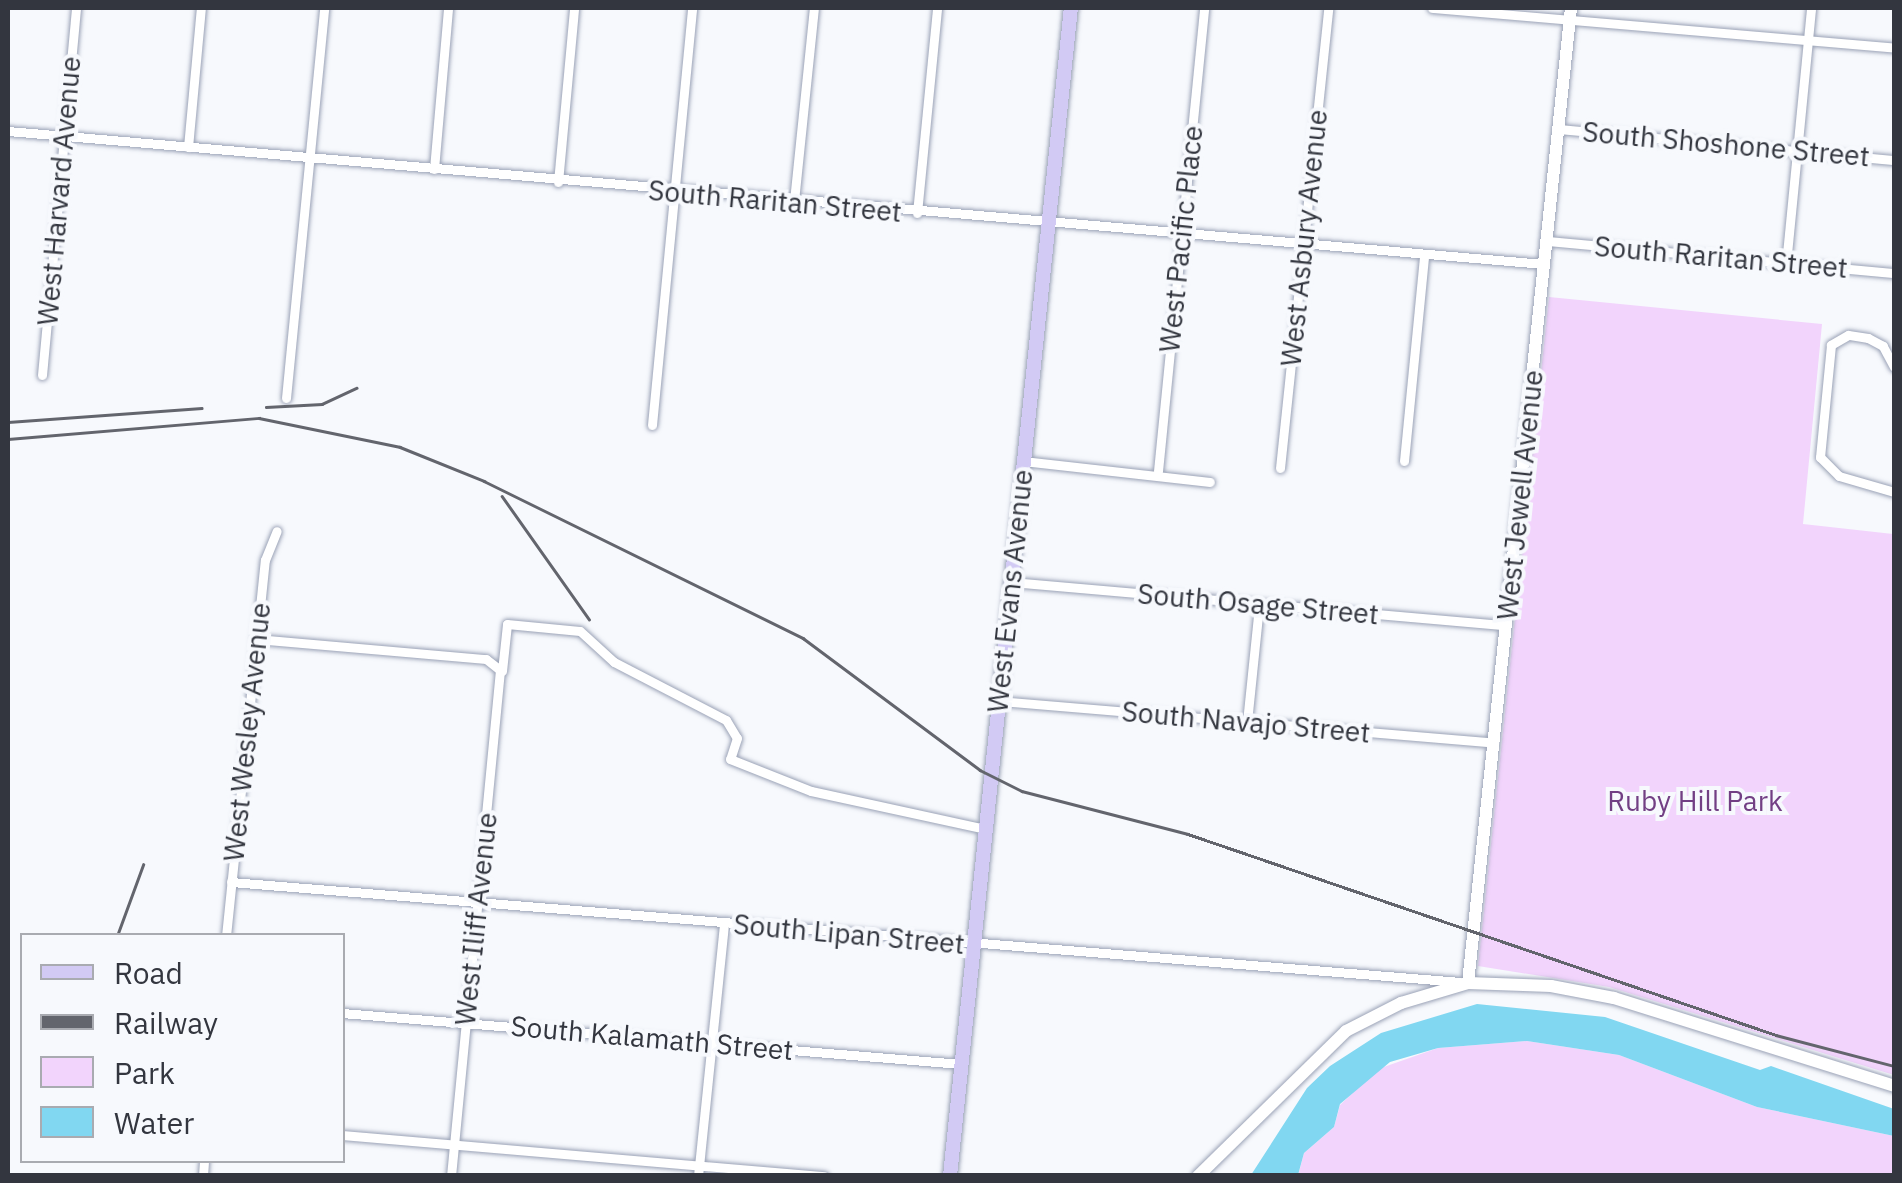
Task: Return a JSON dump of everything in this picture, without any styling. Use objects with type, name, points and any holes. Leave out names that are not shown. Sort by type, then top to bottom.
[{"type":"main road","name":"West Evans Avenue","points":[[950,1176],[1071,8]]},
{"type":"street","name":"West Harvard Avenue","points":[[42,375],[76,8]]},
{"type":"street","points":[[188,147],[201,8]]},
{"type":"street","points":[[286,398],[324,8]]},
{"type":"street","points":[[434,169],[448,8]]},
{"type":"street","points":[[558,182],[574,8]]},
{"type":"street","points":[[652,425],[692,8]]},
{"type":"street","points":[[794,202],[814,8]]},
{"type":"street","points":[[917,212],[937,8]]},
{"type":"street","name":"West Pacific Place","points":[[1158,472],[1204,8]]},
{"type":"street","name":"West Asbury Avenue","points":[[1280,468],[1328,8]]},
{"type":"street","points":[[1432,8],[1570,13],[1894,48]]},
{"type":"street","points":[[1786,264],[1812,8]]},
{"type":"street","name":"West Jewell Avenue","points":[[1468,983],[1570,13]]},
{"type":"street","name":"South Shoshone Street","points":[[1558,129],[1894,160]]},
{"type":"street","name":"South Raritan Street","points":[[8,131],[1424,257],[1544,264]]},
{"type":"street","name":"South Raritan Street","points":[[1547,241],[1894,273]]},
{"type":"street","points":[[1404,461],[1424,257]]},
{"type":"street","points":[[1894,367],[1884,346],[1868,338],[1848,334],[1831,345],[1824,365],[1820,457],[1839,476],[1894,492]]},
{"type":"street","points":[[1024,461],[1158,472],[1210,482]]},
{"type":"street","name":"West Wesley Avenue","points":[[226,933],[267,548],[277,531]]},
{"type":"street","name":"South Osage Street","points":[[1010,582],[1506,625]]},
{"type":"street","points":[[1247,722],[1259,606]]},
{"type":"street","name":"West Iliff Avenue","points":[[451,1176],[507,624],[580,631],[614,662],[726,720],[737,738],[730,758],[811,791],[985,829]]},
{"type":"street","points":[[256,639],[496,663],[502,674]]},
{"type":"street","name":"South Navajo Street","points":[[998,700],[1494,743]]},
{"type":"street","name":"South Lipan Street","points":[[231,882],[1468,983]]},
{"type":"street","points":[[699,1170],[724,923]]},
{"type":"street","points":[[1198,1176],[1346,1031],[1401,1003],[1468,983],[1551,986],[1614,998],[1894,1086]]},
{"type":"street","name":"South Kalamath Street","points":[[345,1013],[961,1064]]},
{"type":"street","points":[[345,1135],[699,1170],[824,1176]]},
{"type":"green space","name":"Ruby Hill Park","points":[[1549,297],[1822,324],[1803,524],[1893,534],[1894,1075],[1609,987],[1478,966]]},
{"type":"green space","points":[[1527,1041],[1619,1055],[1757,1107],[1894,1136],[1894,1175],[1298,1176],[1304,1153],[1334,1127],[1340,1105],[1378,1069],[1438,1048]]},
{"type":"water","points":[[1477,1004],[1605,1017],[1760,1070],[1771,1066],[1894,1109],[1894,1136],[1757,1107],[1619,1055],[1527,1041],[1438,1048],[1390,1062],[1340,1104],[1334,1127],[1304,1153],[1298,1175],[1251,1175],[1307,1088],[1330,1066],[1381,1033]]},
{"type":"railway","points":[[266,407],[322,404],[357,388]]},
{"type":"railway","points":[[8,422],[201,408]]},
{"type":"railway","points":[[8,439],[259,418],[400,447],[484,481],[803,638],[980,770],[1022,791],[1188,834],[1776,1035],[1894,1066]]},
{"type":"railway","points":[[502,496],[589,619]]},
{"type":"railway","points":[[118,933],[143,865]]}]
